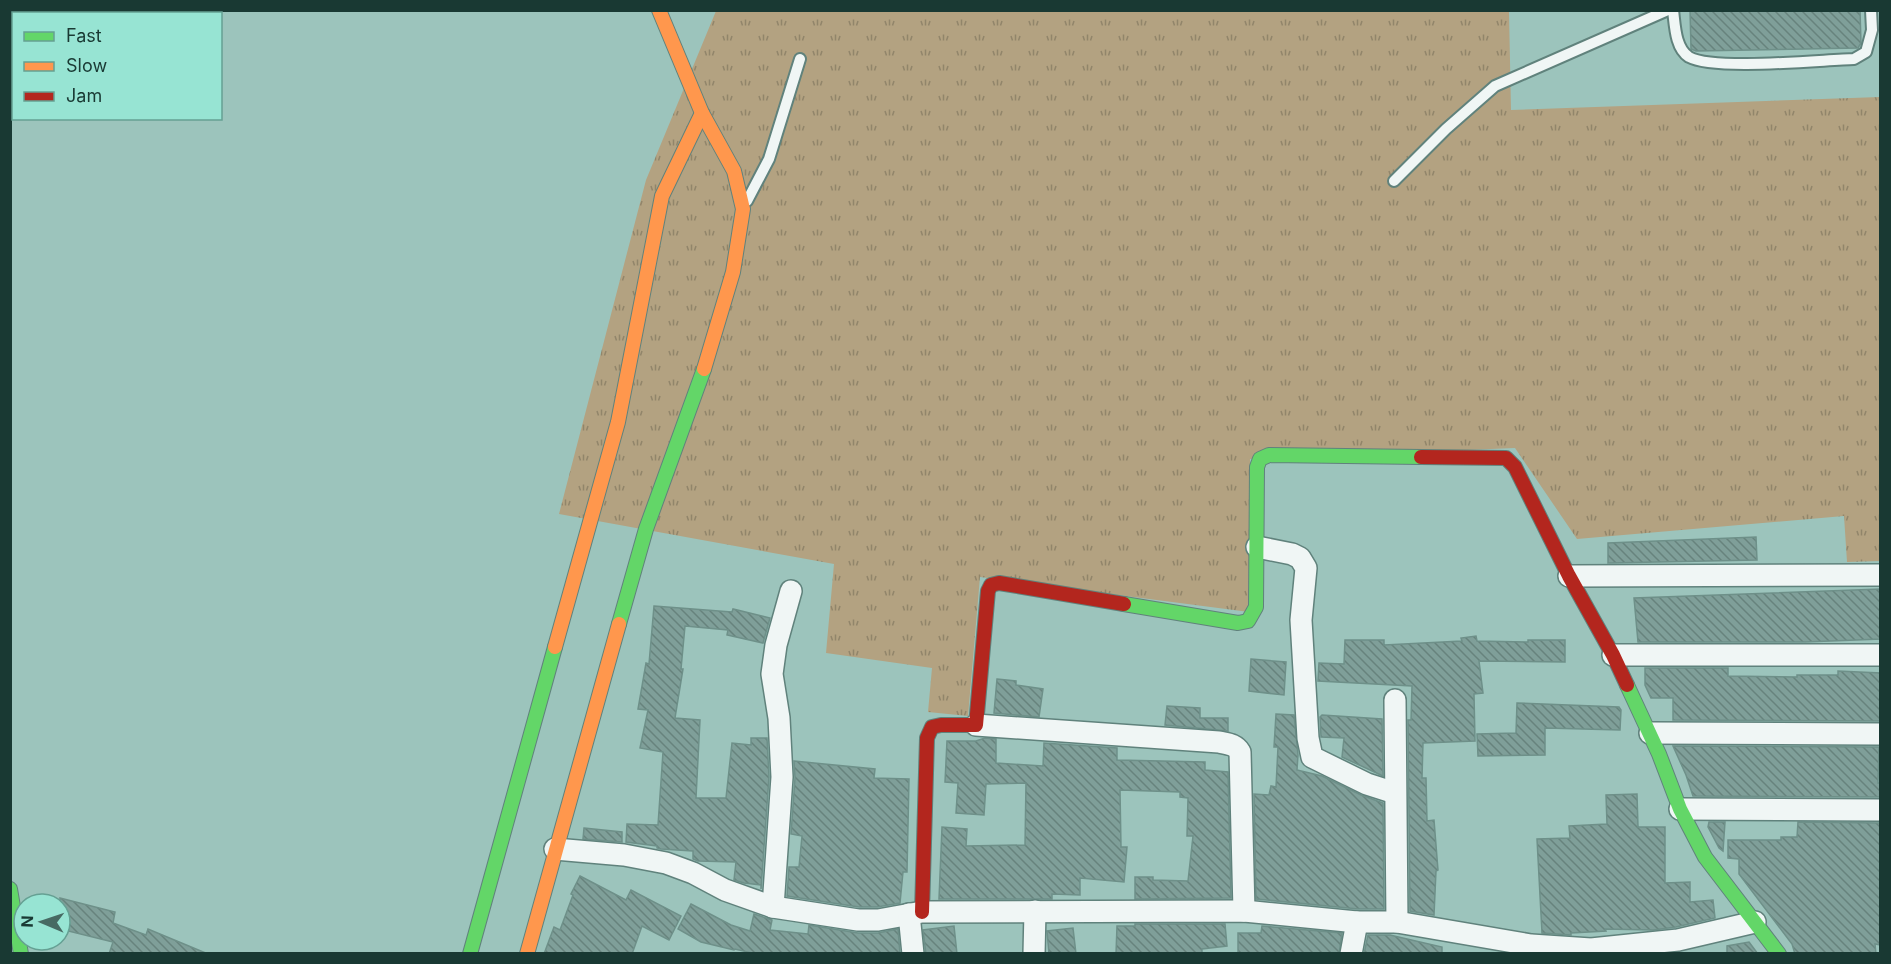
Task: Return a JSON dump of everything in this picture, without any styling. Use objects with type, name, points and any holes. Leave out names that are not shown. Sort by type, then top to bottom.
[{"type":"street","points":[[527,954],[646,529],[710,353],[730,282],[743,210],[734,171],[702,113],[659,10]]},
{"type":"street","points":[[471,954],[618,422],[662,196],[702,113]]},
{"type":"street","points":[[976,725],[988,591],[991,585],[999,584],[1238,623],[1248,621],[1256,607],[1257,467],[1260,459],[1269,455],[1506,458],[1515,467],[1569,576],[1612,655],[1650,734],[1680,809],[1705,857],[1779,954]]},
{"type":"street","points":[[1257,547],[1292,554],[1300,558],[1306,568],[1301,620],[1308,738],[1312,757],[1366,784],[1395,793]]},
{"type":"street","points":[[1569,576],[1881,575]]},
{"type":"street","points":[[772,907],[782,777],[779,718],[772,674],[776,645],[790,591]]},
{"type":"street","points":[[1612,655],[1881,655]]},
{"type":"street","points":[[1395,700],[1397,922]]},
{"type":"street","points":[[914,954],[927,738],[932,727],[941,724],[1219,742],[1237,748],[1240,752],[1244,911]]},
{"type":"street","points":[[1650,734],[1881,734]]},
{"type":"street","points":[[1680,809],[1881,810]]},
{"type":"street","points":[[555,849],[624,855],[666,863],[693,873],[725,890],[772,907],[858,920],[878,920],[915,913],[1244,911],[1358,922],[1397,922],[1506,947],[1568,950],[1678,940],[1755,922]]},
{"type":"street","points":[[10,889],[21,954]]},
{"type":"street","points":[[1034,954],[1035,911]]},
{"type":"street","points":[[1351,954],[1358,922]]},
{"type":"lane","points":[[1394,182],[1446,129],[1495,86],[1668,10]]},
{"type":"lane","points":[[1673,10],[1678,43],[1688,57],[1720,64],[1854,59],[1866,52],[1870,42],[1871,10]]},
{"type":"lane","points":[[743,210],[769,159],[800,59]]},
{"type":"green space","points":[[716,11],[1509,11],[1511,110],[1880,97],[1880,561],[1847,562],[1844,516],[1577,539],[1515,448],[1250,459],[1249,612],[980,577],[968,716],[928,712],[932,668],[826,653],[834,564],[559,514],[646,180]]},
{"type":"building","points":[[1690,10],[1860,10],[1861,43],[1858,48],[1696,51],[1691,49]]},
{"type":"building","points":[[1756,537],[1757,560],[1608,563],[1608,543]]},
{"type":"building","points":[[1881,589],[1881,639],[1805,642],[1638,642],[1634,598]]},
{"type":"building","points":[[654,606],[732,612],[733,609],[770,618],[763,643],[727,635],[728,630],[685,626],[681,669],[683,669],[675,718],[700,720],[696,798],[726,798],[732,743],[751,745],[751,738],[767,738],[769,777],[761,889],[761,885],[734,880],[736,862],[698,861],[693,859],[693,851],[661,849],[657,846],[626,842],[627,824],[658,825],[663,752],[640,748],[648,710],[638,709],[646,663],[649,664]]},
{"type":"building","points":[[1476,636],[1477,641],[1565,640],[1565,662],[1479,661],[1483,693],[1474,694],[1475,741],[1423,743],[1422,778],[1426,778],[1427,821],[1434,820],[1438,870],[1436,871],[1434,915],[1410,911],[1408,720],[1411,720],[1412,686],[1318,681],[1319,663],[1344,664],[1345,640],[1384,640],[1384,645],[1462,641],[1461,638]]},
{"type":"building","points":[[1251,659],[1286,662],[1284,695],[1249,691]]},
{"type":"building","points":[[1645,668],[1728,668],[1728,676],[1797,677],[1797,675],[1838,675],[1838,671],[1881,673],[1881,721],[1673,720],[1673,698],[1651,698],[1645,685]]},
{"type":"building","points":[[997,679],[1016,681],[1016,685],[1043,689],[1039,717],[994,713]]},
{"type":"building","points":[[1517,703],[1619,707],[1621,710],[1620,730],[1545,728],[1545,755],[1478,756],[1477,734],[1516,733]]},
{"type":"building","points":[[1167,706],[1200,708],[1200,718],[1228,718],[1228,731],[1165,725]]},
{"type":"building","points":[[1276,714],[1294,715],[1298,755],[1297,770],[1322,776],[1383,803],[1384,909],[1358,909],[1256,899],[1254,794],[1269,795],[1271,786],[1276,787],[1278,747],[1274,747]]},
{"type":"building","points":[[1322,715],[1382,719],[1383,776],[1342,757],[1344,738],[1321,737],[1320,717]]},
{"type":"building","points":[[985,738],[996,739],[996,763],[1043,766],[1044,743],[1117,748],[1117,760],[1205,762],[1205,770],[1228,772],[1231,898],[1135,899],[1135,877],[1188,881],[1193,836],[1187,836],[1188,798],[1180,797],[1180,792],[1120,790],[1121,847],[1127,847],[1124,882],[1080,878],[1080,895],[1052,894],[1052,899],[939,899],[942,827],[967,829],[966,846],[1025,845],[1026,783],[986,784],[984,815],[956,813],[958,783],[945,782],[947,741],[976,741]]},
{"type":"building","points":[[1673,746],[1879,747],[1878,783],[1881,783],[1881,797],[1693,796]]},
{"type":"building","points":[[794,761],[875,769],[874,778],[909,779],[907,872],[903,872],[900,903],[859,907],[787,896],[789,867],[799,867],[802,836],[791,834]]},
{"type":"building","points":[[1637,794],[1638,827],[1665,827],[1665,883],[1690,882],[1690,902],[1713,900],[1715,918],[1653,930],[1605,929],[1606,931],[1571,933],[1571,935],[1542,933],[1537,839],[1570,838],[1569,826],[1607,824],[1606,795]]},
{"type":"building","points":[[1709,822],[1725,822],[1723,851],[1719,848],[1708,827]]},
{"type":"building","points":[[1798,822],[1881,823],[1881,945],[1875,944],[1876,954],[1795,954],[1792,944],[1739,874],[1739,859],[1728,858],[1728,840],[1781,840],[1781,837],[1797,837]]},
{"type":"building","points":[[584,828],[622,832],[622,842],[583,839]]},
{"type":"building","points":[[580,876],[626,900],[631,890],[681,916],[669,940],[642,926],[632,954],[544,954],[554,927],[560,930],[573,895],[571,894]]},
{"type":"building","points":[[72,901],[115,912],[113,923],[146,935],[148,929],[208,954],[109,954],[113,942],[72,932]]},
{"type":"building","points":[[691,904],[731,925],[750,931],[754,914],[772,920],[770,930],[808,934],[809,925],[858,933],[878,933],[898,929],[900,954],[756,954],[734,950],[701,942],[678,929]]},
{"type":"building","points":[[1135,924],[1225,924],[1227,946],[1202,949],[1202,954],[1116,954],[1117,926],[1135,926]]},
{"type":"building","points":[[954,926],[957,954],[926,954],[923,930]]},
{"type":"building","points":[[1262,926],[1342,933],[1339,954],[1238,954],[1238,933],[1261,933]]},
{"type":"building","points":[[1073,928],[1076,954],[1049,954],[1047,931]]},
{"type":"building","points":[[1368,935],[1390,935],[1442,947],[1442,954],[1364,954]]},
{"type":"building","points":[[1749,942],[1758,954],[1727,954],[1727,946]]},
{"type":"traffic: fast","points":[[619,624],[646,529],[704,369]]},
{"type":"traffic: fast","points":[[1124,604],[1238,623],[1248,621],[1256,607],[1257,467],[1260,459],[1269,455],[1421,457]]},
{"type":"traffic: fast","points":[[470,954],[555,647]]},
{"type":"traffic: fast","points":[[1627,685],[1659,754],[1680,809],[1705,857],[1779,954]]},
{"type":"traffic: fast","points":[[10,889],[21,954]]},
{"type":"traffic: slow","points":[[659,10],[702,113],[734,171],[743,209],[733,272],[704,369]]},
{"type":"traffic: slow","points":[[555,647],[618,422],[662,196],[702,113]]},
{"type":"traffic: slow","points":[[527,954],[619,624]]},
{"type":"traffic: jam","points":[[1421,457],[1506,458],[1515,467],[1627,685]]},
{"type":"traffic: jam","points":[[922,912],[927,738],[932,727],[976,725],[988,591],[991,585],[999,583],[1124,604]]}]
